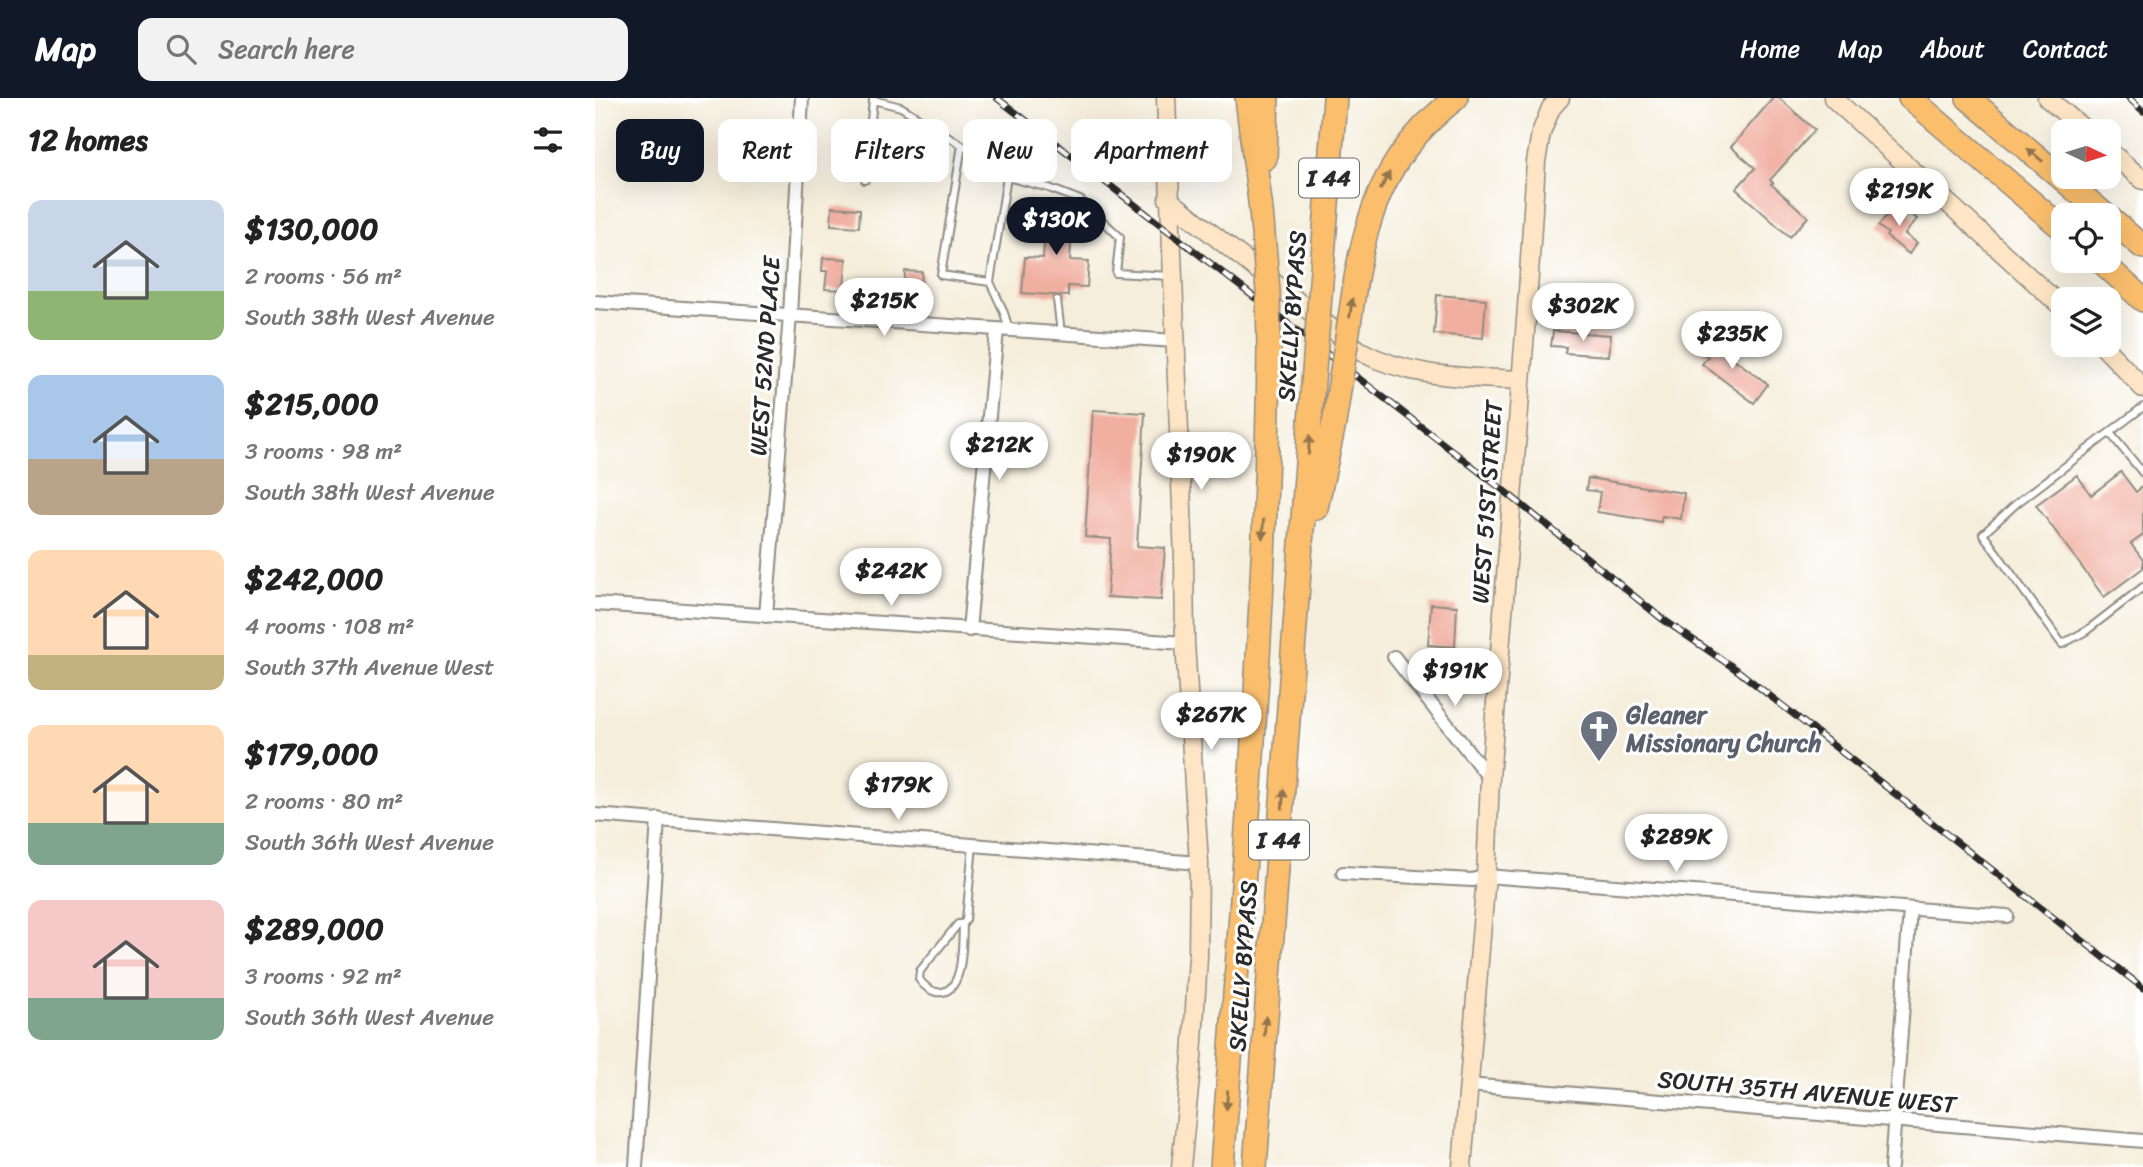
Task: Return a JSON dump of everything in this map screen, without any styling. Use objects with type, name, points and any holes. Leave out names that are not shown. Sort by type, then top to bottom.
[{"type":"highway","name":"SKELLY BYPASS","points":[[1222,1167],[1240,924],[1268,436],[1268,291],[1247,98]]},
{"type":"highway","points":[[1261,210],[1267,98]]},
{"type":"highway","name":"SKELLY BYPASS","points":[[1255,1167],[1335,98]]},
{"type":"highway","points":[[1299,586],[1335,424],[1356,278],[1368,218],[1384,182],[1402,152],[1434,115],[1456,98]]},
{"type":"highway","points":[[1901,98],[1934,119]]},
{"type":"highway","points":[[1910,98],[2051,219]]},
{"type":"highway","points":[[1968,98],[2091,203]]},
{"type":"highway","points":[[2121,229],[2143,247]]},
{"type":"highway","points":[[2114,273],[2143,300]]},
{"type":"highway","points":[[1260,1094],[1269,1167]]},
{"type":"street","name":"WEST 52ND PLACE","points":[[766,617],[790,315],[802,98]]},
{"type":"street","points":[[1166,98],[1185,643],[1199,863],[1198,957],[1192,1058],[1181,1167]]},
{"type":"street","name":"WEST 51ST STREET","points":[[1462,1167],[1486,876],[1490,779],[1536,162],[1541,133],[1551,108],[1560,98]]},
{"type":"street","points":[[1833,98],[2051,298]]},
{"type":"street","points":[[2047,98],[2072,119]]},
{"type":"street","points":[[2121,161],[2143,180]]},
{"type":"street","points":[[1168,199],[1360,351],[1381,363],[1412,372],[1520,380]]},
{"type":"street","points":[[595,302],[1175,341]]},
{"type":"street","points":[[969,630],[1003,330]]},
{"type":"street","points":[[2113,357],[2143,388]]},
{"type":"street","points":[[595,604],[1185,643]]},
{"type":"street","points":[[1394,657],[1490,779]]},
{"type":"street","points":[[595,816],[1199,863]]},
{"type":"street","points":[[636,1167],[658,819]]},
{"type":"street","points":[[1343,873],[1472,880],[1486,876],[2007,916]]},
{"type":"street","points":[[1891,1167],[1910,909]]},
{"type":"street","name":"SOUTH 35TH AVENUE WEST","points":[[1468,1085],[2143,1141]]},
{"type":"lane","points":[[871,119],[873,100],[901,107],[920,119]]},
{"type":"lane","points":[[949,137],[962,145],[941,275],[990,282]]},
{"type":"lane","points":[[1003,330],[1003,310],[990,282],[1006,182]]},
{"type":"lane","points":[[1026,182],[1080,200],[1120,237],[1115,273],[1173,276]]},
{"type":"lane","points":[[1058,300],[1061,335]]},
{"type":"lane","points":[[2143,407],[2017,503],[1983,534],[2062,644],[2086,631],[2143,587]]},
{"type":"lane","points":[[2111,433],[2143,473]]},
{"type":"lane","points":[[963,924],[958,924],[924,962],[919,979],[927,988],[937,992],[945,991],[955,984],[958,978],[963,924],[967,920],[973,845]]},
{"type":"building","points":[[1773,98],[1779,98],[1815,130],[1770,180],[1773,183],[1771,184],[1808,217],[1790,237],[1736,189],[1755,168],[1731,147]]},
{"type":"building","points":[[1047,202],[1074,204],[1070,260],[1089,261],[1087,287],[1068,286],[1068,296],[1022,293],[1025,257],[1043,258]]},
{"type":"building","points":[[1897,203],[1917,219],[1905,234],[1917,243],[1909,254],[1878,226]]},
{"type":"building","points":[[832,207],[860,209],[859,227],[831,225]]},
{"type":"building","points":[[823,258],[846,259],[844,290],[825,289],[827,271],[822,271]]},
{"type":"building","points":[[905,271],[922,272],[920,298],[904,297]]},
{"type":"building","points":[[1437,295],[1486,299],[1483,338],[1434,334]]},
{"type":"building","points":[[1553,331],[1611,335],[1609,356],[1565,353],[1566,347],[1551,346]]},
{"type":"building","points":[[1705,338],[1768,384],[1754,403],[1702,364],[1708,357],[1697,349]]},
{"type":"building","points":[[1093,410],[1145,413],[1137,546],[1165,548],[1161,600],[1107,597],[1111,539],[1085,537]]},
{"type":"building","points":[[2121,472],[2136,492],[2143,486],[2143,535],[2131,544],[2143,560],[2143,568],[2104,597],[2036,505],[2077,475],[2091,495]]},
{"type":"building","points":[[1588,478],[1684,493],[1681,519],[1662,516],[1661,522],[1597,512],[1600,492],[1586,490]]},
{"type":"building","points":[[1431,604],[1457,606],[1455,647],[1428,645]]},
{"type":"railway","points":[[997,98],[1512,497],[1661,618],[1737,670],[2143,988]]},
{"type":"railway","points":[[2129,98],[2143,111]]},
{"type":"place","name":"Gleaner Missionary Church","points":[[1599,763]]}]
